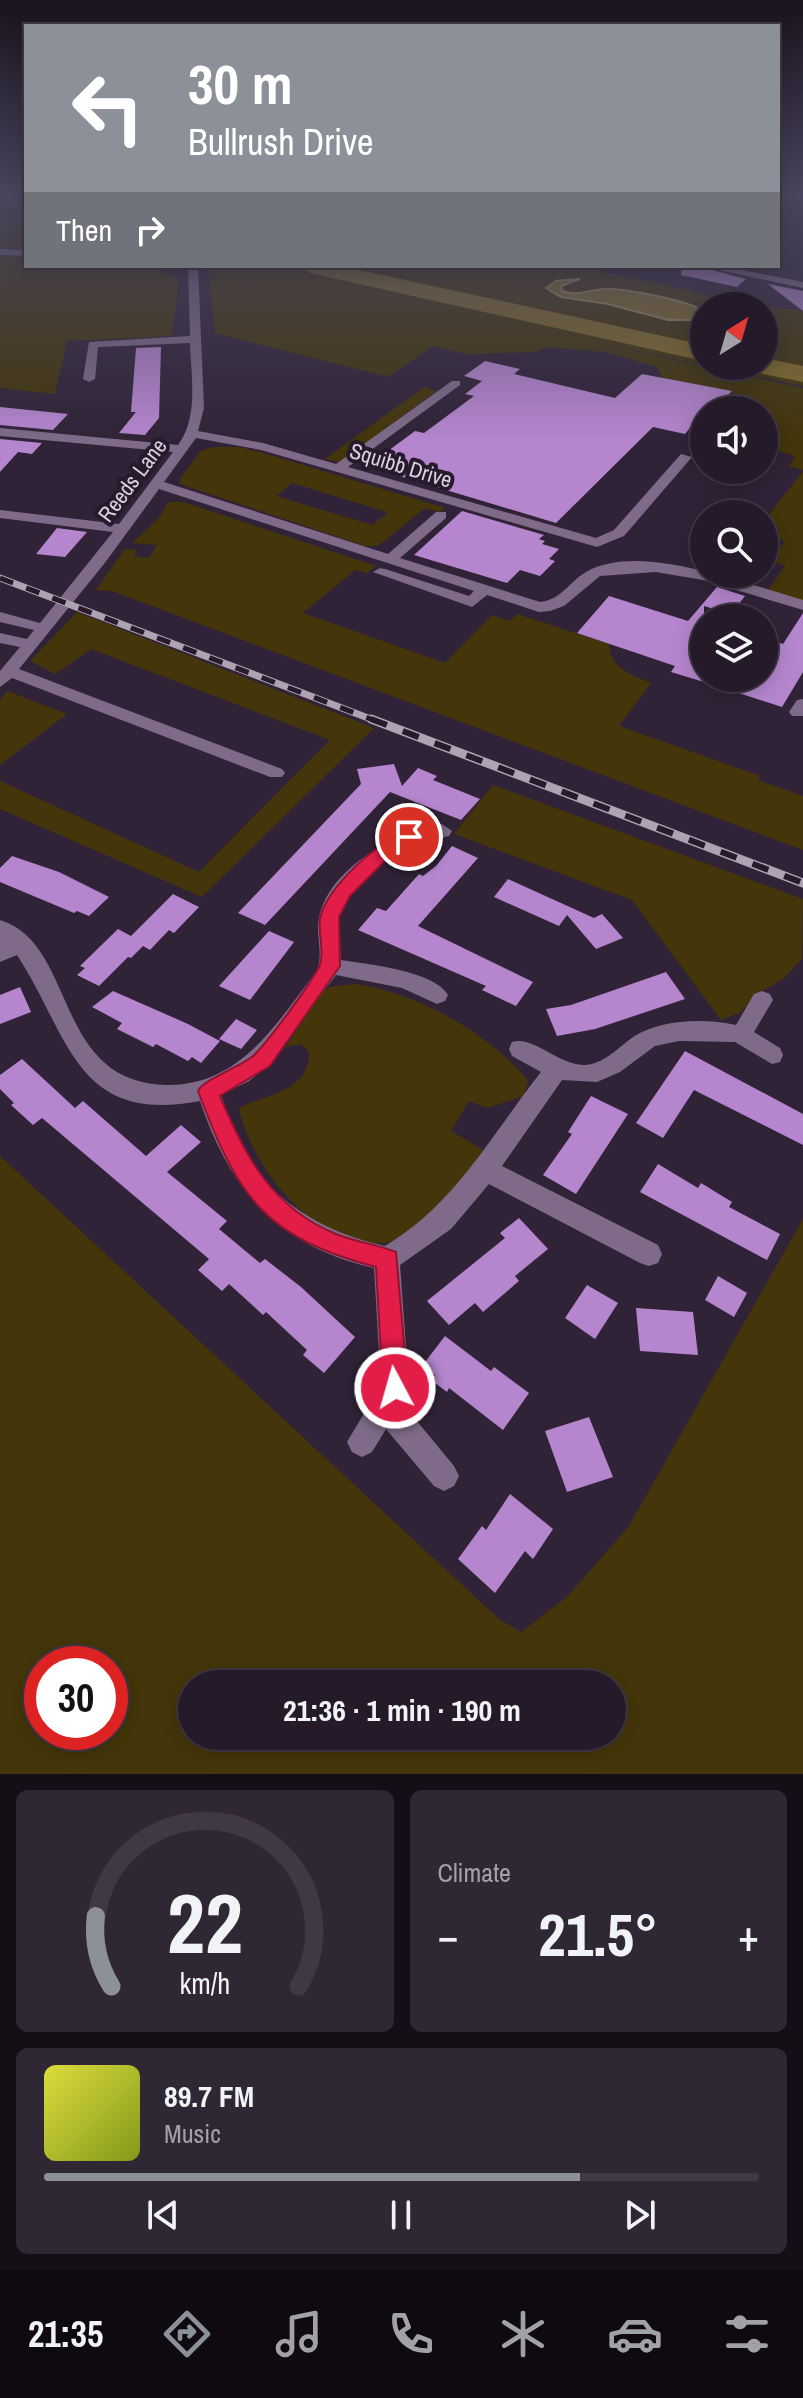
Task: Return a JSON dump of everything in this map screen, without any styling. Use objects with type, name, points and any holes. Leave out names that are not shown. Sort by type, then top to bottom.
[{"type":"street","name":"Reeds Lane","points":[[4,676],[123,529],[183,449],[191,433],[198,408],[193,276]]},
{"type":"street","points":[[755,276],[803,285]]},
{"type":"street","points":[[89,379],[93,344],[196,339]]},
{"type":"street","points":[[337,469],[456,383]]},
{"type":"street","points":[[0,432],[183,449]]},
{"type":"street","name":"Squibb Drive","points":[[191,433],[263,447],[597,543],[619,533],[686,457]]},
{"type":"street","points":[[157,484],[349,546],[385,567],[472,602],[485,589],[539,607],[554,607],[569,598],[589,575],[605,570],[671,566],[803,605]]},
{"type":"street","points":[[0,514],[123,529]]},
{"type":"street","points":[[385,567],[441,515]]},
{"type":"street","points":[[331,560],[349,546]]},
{"type":"street","points":[[0,617],[43,628]]},
{"type":"street","points":[[0,638],[30,644]]},
{"type":"street","points":[[4,676],[276,773]]},
{"type":"street","points":[[393,816],[409,837]]},
{"type":"street","points":[[0,928],[20,940],[80,1054],[105,1081],[146,1095],[208,1091],[237,1078],[262,1060],[330,966],[330,917],[343,892],[381,854],[409,837],[442,831]]},
{"type":"street","points":[[0,954],[20,940]]},
{"type":"street","points":[[330,966],[406,980],[437,995]]},
{"type":"street","points":[[741,1035],[762,1000]]},
{"type":"street","points":[[520,1049],[557,1070],[587,1075],[610,1068],[649,1038],[663,1034],[720,1031],[741,1035],[772,1055]]},
{"type":"street","points":[[208,1091],[233,1155],[266,1199],[296,1227],[336,1246],[387,1259],[432,1233],[486,1170],[533,1097],[557,1070]]},
{"type":"street","points":[[486,1170],[649,1254]]},
{"type":"street","points":[[362,1442],[395,1388],[387,1259]]},
{"type":"street","points":[[385,1405],[444,1476]]},
{"type":"shaded area","points":[[0,276],[172,276],[179,279],[172,336],[67,341],[55,394],[0,388]]},
{"type":"shaded area","points":[[209,276],[620,276],[698,292],[690,292],[690,362],[589,341],[690,363],[690,380],[767,380],[803,388],[803,470],[789,466],[795,456],[778,451],[778,396],[735,396],[732,391],[662,378],[657,367],[605,352],[548,347],[536,352],[465,354],[433,346],[388,377],[215,333]]},
{"type":"shaded area","points":[[580,279],[561,286],[562,291],[572,293],[606,289],[659,296],[689,304],[690,320],[668,320],[608,304],[561,297],[546,288],[556,281]]},
{"type":"shaded area","points":[[778,308],[803,311],[803,386],[775,380],[778,380]]},
{"type":"shaded area","points":[[424,387],[437,391],[340,462],[325,459]]},
{"type":"shaded area","points":[[213,447],[238,447],[260,452],[445,508],[439,512],[425,508],[378,546],[365,546],[180,484],[180,479],[201,451]],"holes":[[[292,483],[387,512],[372,525],[276,496]]]},
{"type":"shaded area","points":[[803,471],[803,601],[767,591],[778,588],[778,576],[785,566],[778,564],[778,551],[785,541],[778,539],[778,503]]},
{"type":"shaded area","points":[[168,502],[183,502],[376,566],[367,573],[355,570],[303,613],[445,663],[492,615],[510,621],[517,614],[609,644],[617,665],[651,683],[619,726],[760,776],[758,780],[803,796],[803,850],[112,591],[96,590],[125,549],[137,550],[134,556],[149,558],[157,545],[132,543],[159,518]]},
{"type":"shaded area","points":[[77,612],[374,728],[202,897],[0,809],[0,781],[199,872],[330,740],[91,649],[55,674],[30,661]]},
{"type":"shaded area","points":[[7,691],[67,714],[0,765],[0,700]]},
{"type":"shaded area","points":[[493,785],[803,899],[802,959],[782,980],[757,993],[741,1012],[721,1020],[632,900],[454,834]]},
{"type":"shaded area","points":[[356,984],[404,996],[450,1018],[492,1046],[528,1080],[524,1096],[487,1108],[469,1101],[451,1131],[483,1150],[426,1227],[389,1243],[359,1242],[331,1231],[305,1214],[281,1190],[262,1164],[239,1108],[285,1089],[303,1075],[309,1052],[301,1044],[286,1047],[317,997],[329,987]]},
{"type":"shaded area","points":[[0,1156],[499,1619],[521,1632],[568,1596],[629,1526],[803,1219],[803,1774],[0,1774]]},
{"type":"building","points":[[685,276],[734,276],[746,279],[737,287]]},
{"type":"building","points":[[768,284],[803,291],[803,311]]},
{"type":"building","points":[[161,347],[159,418],[145,435],[119,433],[136,412],[131,412],[136,348]]},
{"type":"building","points":[[485,361],[520,369],[514,374],[615,398],[642,374],[732,391],[727,396],[690,396],[690,428],[685,434],[653,427],[556,523],[393,474],[398,470],[373,462],[415,431],[424,433],[474,396],[465,394],[482,381],[464,376]]},
{"type":"building","points":[[0,407],[68,414],[53,430],[0,425]]},
{"type":"building","points":[[0,439],[42,443],[32,454],[18,452],[0,472]]},
{"type":"building","points":[[462,511],[544,535],[539,539],[545,541],[542,544],[559,549],[549,559],[555,561],[540,576],[520,570],[507,583],[414,555]]},
{"type":"building","points":[[57,528],[87,532],[65,557],[36,554]]},
{"type":"building","points":[[716,588],[745,596],[739,604],[702,604]]},
{"type":"building","points":[[609,596],[688,621],[690,619],[690,678],[671,672],[675,666],[577,633]]},
{"type":"building","points":[[803,613],[803,672],[782,707],[736,692],[778,692],[778,642],[783,644]]},
{"type":"building","points":[[394,764],[402,786],[418,768],[437,776],[433,780],[480,799],[461,820],[390,792],[265,925],[238,913],[361,784],[357,769]]},
{"type":"building","points":[[452,846],[478,858],[418,926],[533,982],[516,1006],[482,990],[486,986],[358,930],[377,908],[386,911],[419,874],[423,876],[436,866]]},
{"type":"building","points":[[12,856],[59,872],[109,897],[89,916],[77,911],[74,913],[0,882],[0,868]]},
{"type":"building","points":[[508,879],[594,918],[602,914],[623,938],[596,949],[567,915],[559,926],[494,897]]},
{"type":"building","points":[[173,894],[199,907],[174,933],[169,930],[150,950],[143,946],[99,986],[77,975],[85,968],[80,966],[118,929],[131,936]]},
{"type":"building","points":[[269,931],[294,942],[250,1000],[219,986]]},
{"type":"building","points":[[666,972],[685,999],[595,1029],[557,1036],[546,1009],[571,1005]]},
{"type":"building","points":[[20,987],[31,1012],[0,1024],[0,995]]},
{"type":"building","points":[[113,991],[220,1041],[201,1063],[192,1057],[188,1061],[156,1044],[153,1047],[117,1029],[122,1023],[92,1007]]},
{"type":"building","points":[[236,1019],[257,1030],[241,1049],[219,1039]]},
{"type":"building","points":[[685,1051],[803,1114],[803,1145],[694,1090],[663,1138],[636,1123]]},
{"type":"building","points":[[22,1059],[75,1108],[83,1101],[146,1156],[181,1125],[201,1142],[167,1172],[227,1221],[219,1229],[260,1263],[265,1259],[301,1287],[355,1337],[324,1373],[303,1355],[307,1350],[266,1312],[263,1315],[229,1284],[222,1291],[198,1270],[209,1259],[42,1118],[33,1125],[11,1105],[14,1103],[0,1089],[0,1075]]},
{"type":"building","points":[[591,1096],[628,1114],[576,1194],[543,1175],[572,1134],[568,1132]]},
{"type":"building","points":[[658,1164],[698,1188],[701,1183],[732,1202],[729,1207],[780,1234],[767,1260],[640,1192]]},
{"type":"building","points":[[519,1218],[548,1249],[515,1276],[519,1281],[483,1312],[475,1303],[449,1325],[427,1301],[505,1238],[500,1233]]},
{"type":"building","points":[[718,1276],[747,1293],[734,1317],[705,1300]]},
{"type":"building","points":[[587,1285],[618,1303],[595,1339],[565,1318]]},
{"type":"building","points":[[636,1308],[693,1312],[698,1355],[640,1351]]},
{"type":"building","points":[[445,1336],[491,1371],[494,1367],[529,1393],[503,1430],[449,1388],[447,1392],[431,1380],[435,1375],[422,1366]]},
{"type":"building","points":[[589,1417],[613,1477],[567,1492],[545,1431]]},
{"type":"building","points":[[510,1494],[553,1529],[533,1559],[525,1551],[495,1593],[458,1559],[482,1526],[486,1530]]},
{"type":"waterway","points":[[354,276],[690,350]]},
{"type":"waterway","points":[[778,369],[803,374]]},
{"type":"railway","points":[[0,578],[376,721]]},
{"type":"railway","points":[[371,719],[803,883]]},
{"type":"route","points":[[395,1388],[387,1259],[336,1246],[296,1227],[266,1199],[233,1155],[208,1091],[237,1078],[262,1060],[330,966],[330,917],[343,892],[363,869],[396,843],[409,837]]}]
